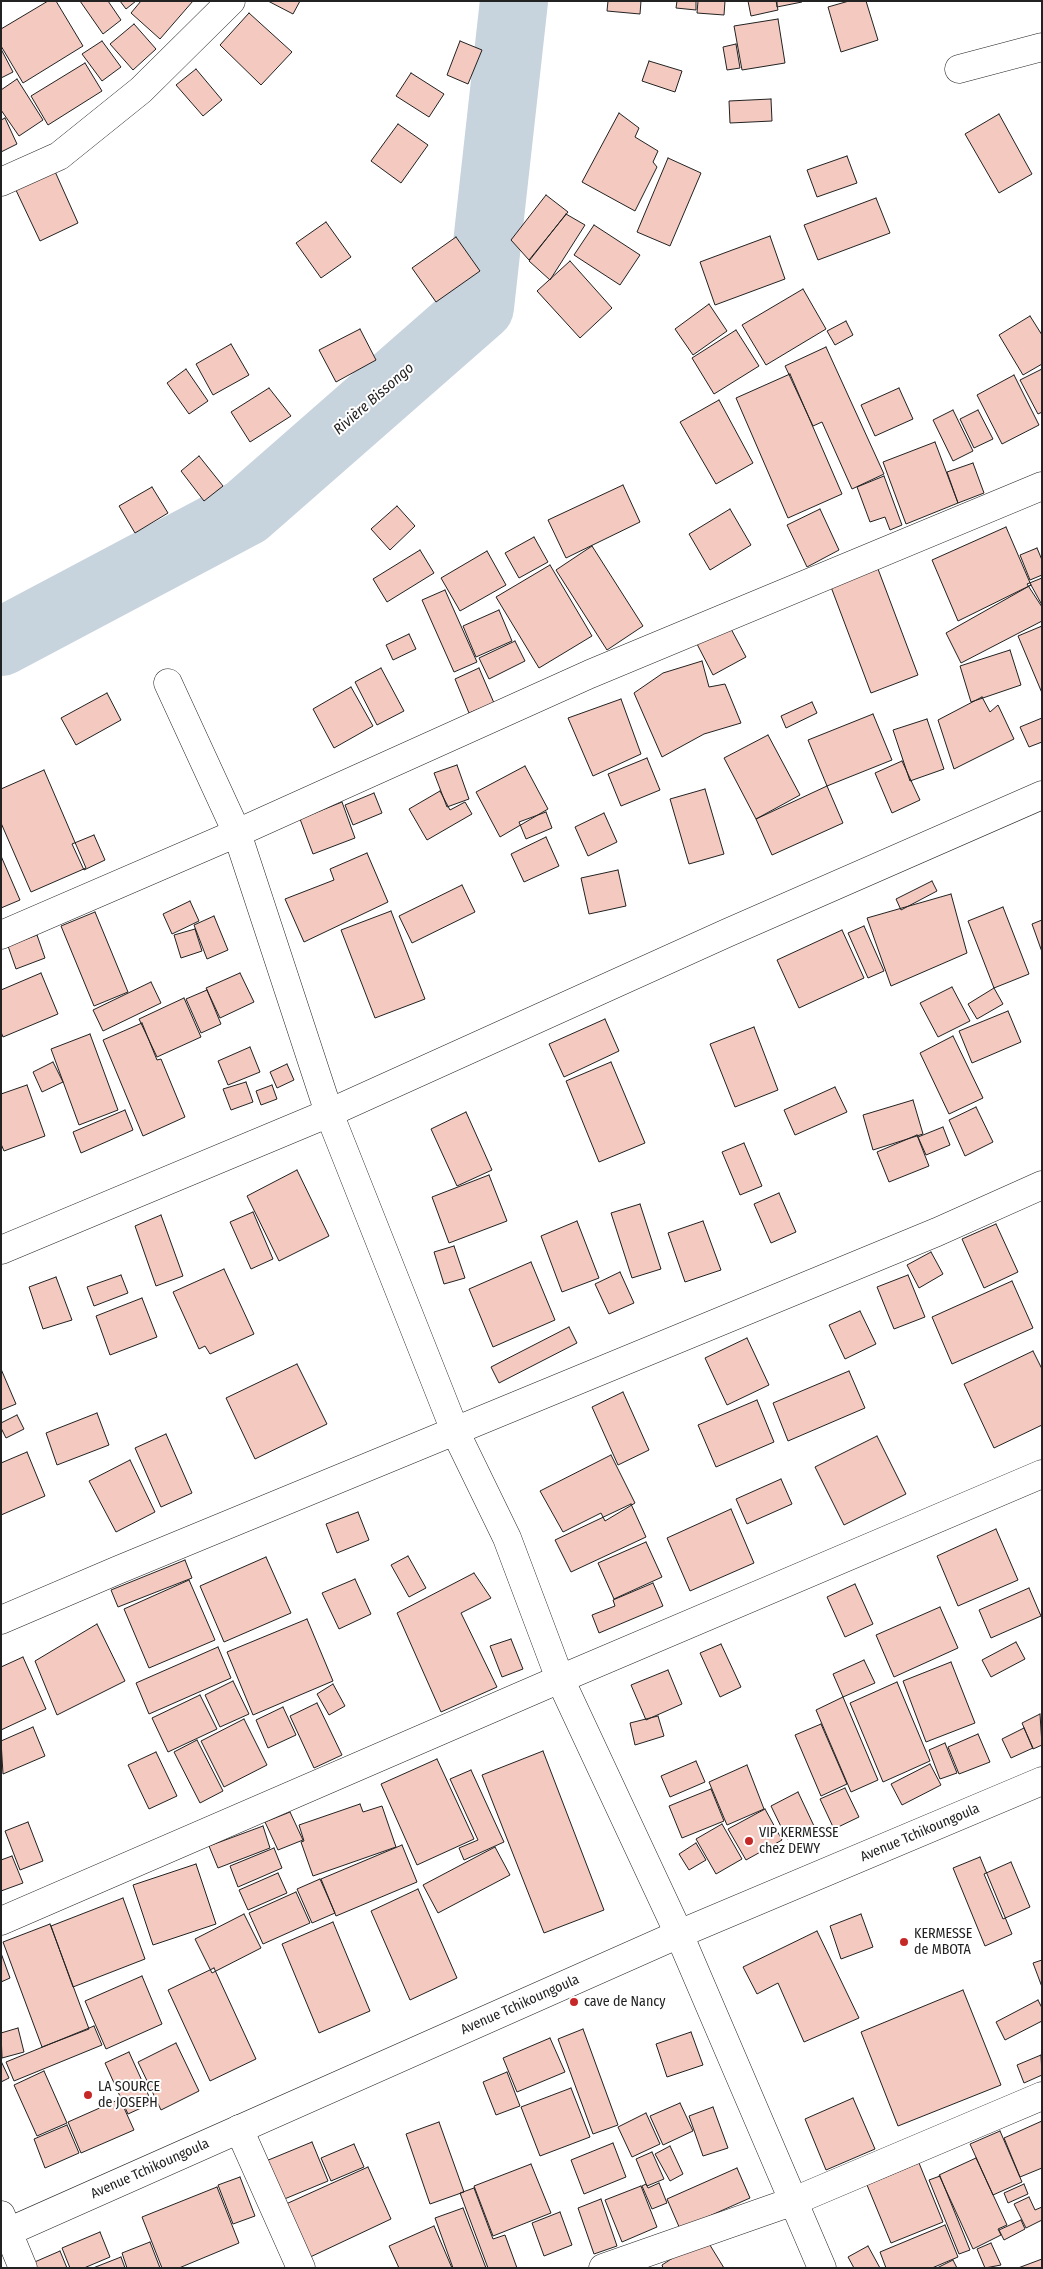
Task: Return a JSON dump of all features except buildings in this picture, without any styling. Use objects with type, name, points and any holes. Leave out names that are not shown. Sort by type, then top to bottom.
[{"type":"street","points":[[1,182],[59,156],[141,90],[231,1]]},
{"type":"street","points":[[959,69],[1042,47]]},
{"type":"street","points":[[1,935],[237,833],[590,674],[1042,486]]},
{"type":"street","points":[[168,683],[237,833],[330,1113],[455,1431],[507,1538],[560,1678],[679,1934],[822,2268]]},
{"type":"street","points":[[1,1250],[330,1113],[728,933],[1042,795]]},
{"type":"street","points":[[1,1620],[937,1232],[1042,1185]]},
{"type":"street","points":[[1,1921],[560,1678],[1042,1474]]},
{"type":"street","name":"Avenue Tchikoungoula","points":[[4,2227],[239,2129],[679,1934],[1042,1781]]},
{"type":"street","points":[[603,2268],[794,2201],[1042,2096]]},
{"type":"street","points":[[239,2129],[301,2268]]},
{"type":"street","points":[[4,2227],[23,2268]]},
{"type":"waterway","name":"Rivière Bissongo","points":[[1,642],[246,512],[480,307],[514,1]]},
{"type":"place","name":"VIP KERMESSE chez DEWY","points":[[749,1841]]},
{"type":"place","name":"KERMESSE de MBOTA","points":[[904,1942]]},
{"type":"place","name":"cave de Nancy","points":[[574,2002]]},
{"type":"place","name":"LA SOURCE de JOSEPH","points":[[88,2095]]}]
